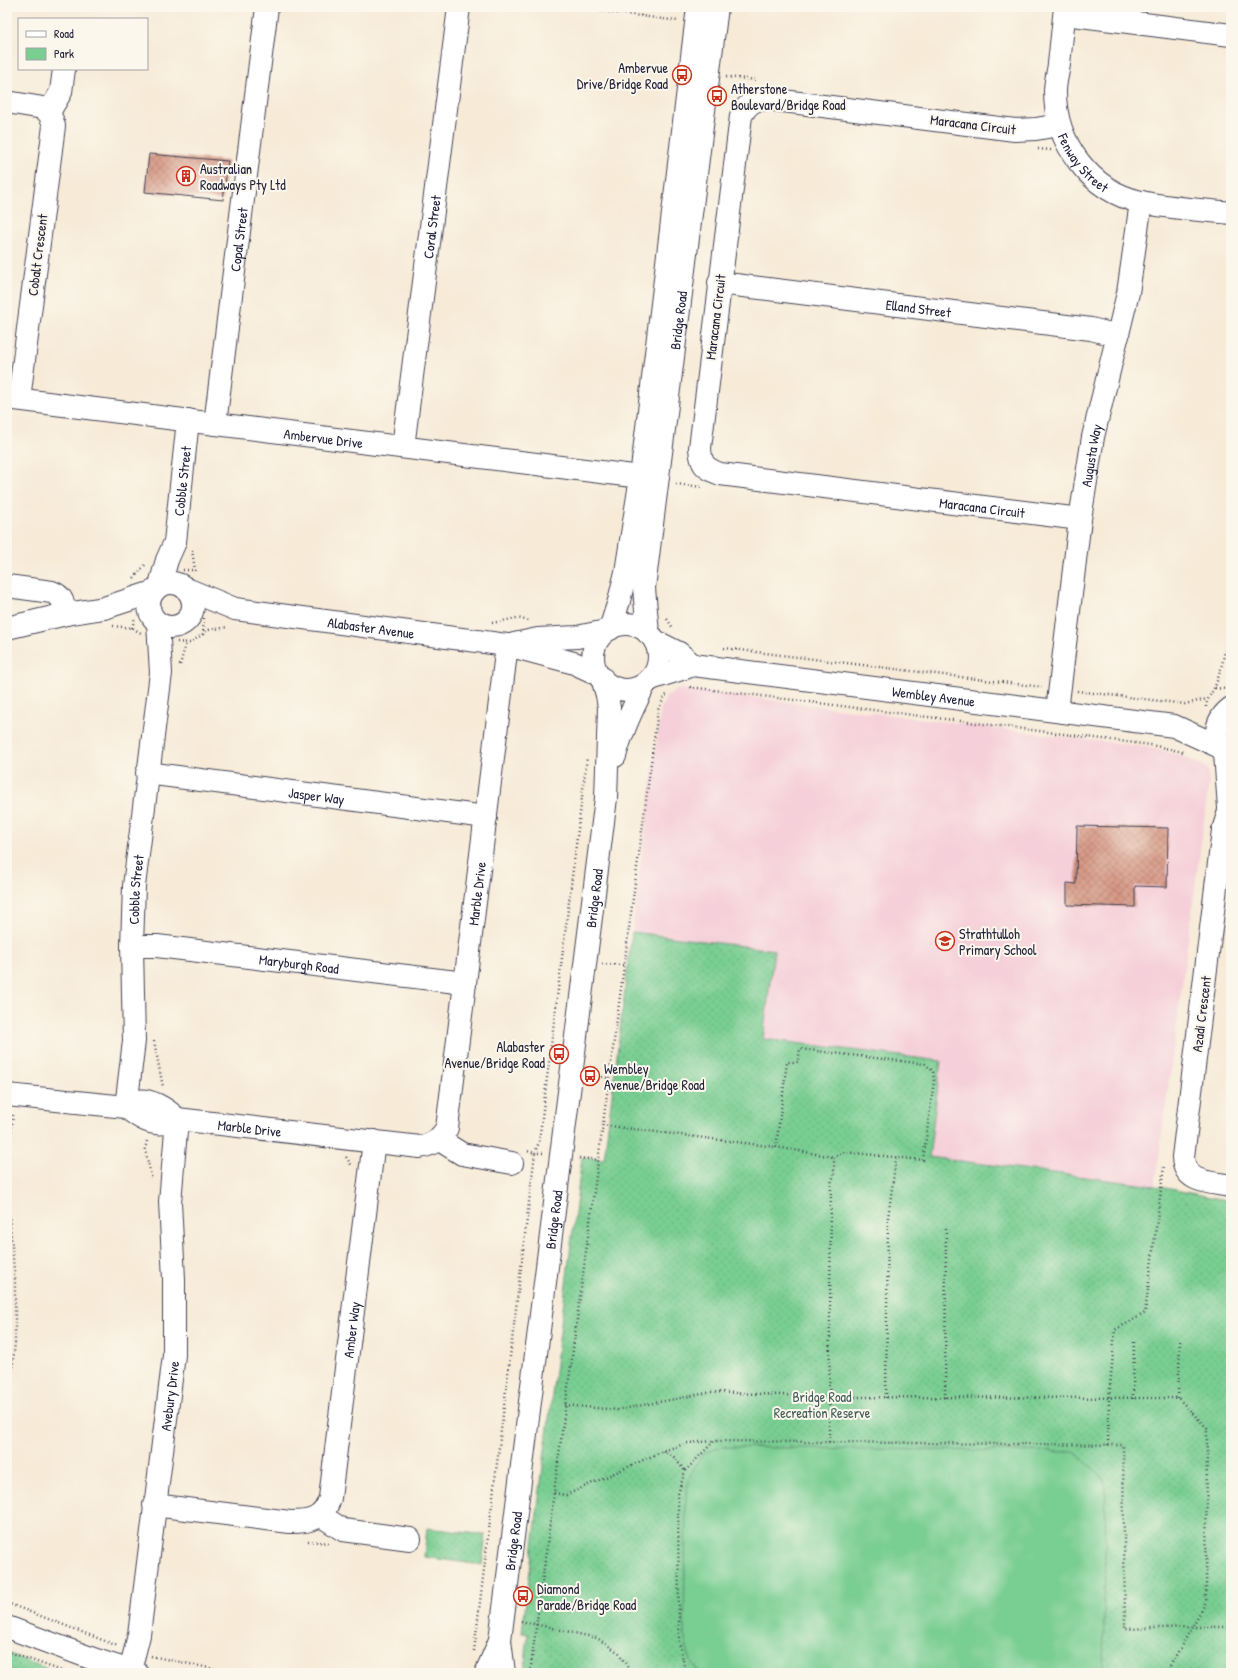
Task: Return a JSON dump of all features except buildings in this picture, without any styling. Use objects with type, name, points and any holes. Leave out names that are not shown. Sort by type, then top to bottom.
[{"type":"street","name":"Copal Street","points":[[214,424],[267,7]]},
{"type":"street","name":"Coral Street","points":[[403,447],[459,7]]},
{"type":"street","name":"Bridge Road","points":[[608,630],[619,601],[625,578],[641,477],[698,7]]},
{"type":"street","name":"Bridge Road","points":[[652,637],[644,588],[717,7]]},
{"type":"street","points":[[1065,10],[1231,35]]},
{"type":"street","name":"Fenway Street","points":[[1065,10],[1055,91],[1059,125],[1071,151],[1098,182],[1117,195],[1141,202],[1231,213]]},
{"type":"street","points":[[7,102],[33,105],[44,108],[48,112],[61,92],[64,70]]},
{"type":"street","name":"Maracana Circuit","points":[[1059,125],[1036,129],[1015,130],[767,99],[758,99],[744,108],[741,116],[720,283],[700,448],[700,459],[710,470],[720,474],[1080,519]]},
{"type":"street","name":"Cobalt Crescent","points":[[13,398],[54,126],[53,118],[48,112]]},
{"type":"street","name":"Augusta Way","points":[[1057,711],[1080,519],[1093,437],[1128,293],[1141,202]]},
{"type":"street","name":"Elland Street","points":[[720,283],[1091,329],[1118,336]]},
{"type":"street","name":"Ambervue Drive","points":[[13,398],[641,477]]},
{"type":"street","name":"Cobble Street","points":[[188,420],[183,544],[190,584]]},
{"type":"street","name":"Cobble Street","points":[[156,589],[167,560],[183,544]]},
{"type":"street","points":[[172,582],[190,584],[194,602],[191,614],[172,630],[149,607],[149,601],[156,589],[172,582]]},
{"type":"street","name":"Alabaster Avenue","points":[[190,584],[235,609],[507,645],[579,664],[600,676]]},
{"type":"street","points":[[7,586],[58,594],[62,600],[66,614]]},
{"type":"street","name":"Alabaster Avenue","points":[[106,617],[156,589]]},
{"type":"street","name":"Alabaster Avenue","points":[[7,628],[66,614],[106,617],[172,630],[235,609]]},
{"type":"street","points":[[652,637],[658,651],[658,662],[655,672],[647,682],[636,688],[627,690],[609,685],[600,676],[595,665],[594,651],[599,638],[608,630],[617,625],[634,625],[642,628],[652,637],[679,653],[693,665]]},
{"type":"street","name":"Cobble Street","points":[[126,1107],[134,1041],[132,946],[134,886],[147,773],[161,673],[172,630]]},
{"type":"street","name":"Alabaster Avenue","points":[[507,645],[538,639],[577,637],[608,630]]},
{"type":"street","name":"Marble Drive","points":[[177,1119],[420,1147],[433,1144],[447,1128],[507,645]]},
{"type":"street","name":"Wembley Avenue","points":[[647,682],[664,674],[678,671],[693,665],[1174,726],[1190,723],[1223,713]]},
{"type":"street","name":"Bridge Road","points":[[504,1673],[500,1640],[606,798],[609,708],[607,695],[600,676]]},
{"type":"street","name":"Bridge Road","points":[[606,798],[619,742],[628,717],[647,682]]},
{"type":"street","name":"Azadi Crescent","points":[[1223,713],[1216,733],[1226,752],[1230,807],[1223,830],[1183,1157],[1187,1172],[1192,1177],[1231,1186]]},
{"type":"street","name":"Wembley Avenue","points":[[1174,726],[1226,752]]},
{"type":"street","name":"Jasper Way","points":[[147,773],[486,817]]},
{"type":"street","name":"Maryburgh Road","points":[[132,946],[157,946],[465,984]]},
{"type":"street","points":[[10,1104],[126,1107],[134,1102],[142,1101],[160,1106],[170,1111],[177,1119]]},
{"type":"street","name":"Avebury Drive","points":[[141,1660],[139,1635],[154,1504],[174,1354],[174,1279],[170,1202],[177,1119]]},
{"type":"street","points":[[438,1139],[462,1154],[512,1163]]},
{"type":"street","name":"Amber Way","points":[[320,1515],[330,1498],[374,1141]]},
{"type":"street","points":[[154,1504],[290,1522],[309,1521],[320,1515],[343,1530],[410,1539]]},
{"type":"street","points":[[7,1627],[96,1660],[141,1660]]},
{"type":"street","name":"Bridge Road","points":[[486,1673],[500,1640]]},
{"type":"path","points":[[569,7],[680,21]]},
{"type":"path","points":[[641,16],[642,7]]},
{"type":"path","points":[[1036,148],[1052,150]]},
{"type":"path","points":[[183,544],[194,570],[190,584]]},
{"type":"path","points":[[106,617],[121,626],[132,628],[140,632],[147,639],[172,630]]},
{"type":"path","points":[[486,624],[517,618],[536,622]]},
{"type":"path","points":[[723,648],[1185,704],[1207,699],[1215,688],[1224,659],[1231,619]]},
{"type":"path","points":[[685,688],[1151,745],[1185,752]]},
{"type":"path","points":[[1215,688],[1231,689]]},
{"type":"path","points":[[530,1673],[658,710],[665,696],[674,691]]},
{"type":"path","points":[[1207,699],[1223,713]]},
{"type":"path","points":[[473,1653],[535,1152],[539,1142],[571,876],[588,753]]},
{"type":"path","points":[[153,1037],[163,1088],[166,1092]]},
{"type":"path","points":[[602,1125],[776,1147],[834,1157],[844,1152],[923,1160],[934,1081],[933,1071],[926,1064],[800,1049],[798,1062],[787,1062],[776,1147]]},
{"type":"path","points":[[156,1087],[163,1088]]},
{"type":"path","points":[[7,1419],[15,1343],[15,1280],[8,1202],[10,1104]]},
{"type":"path","points":[[147,1141],[145,1149],[153,1184]]},
{"type":"path","points":[[535,1152],[598,1160]]},
{"type":"path","points":[[829,1442],[831,1183],[834,1175],[834,1157]]},
{"type":"path","points":[[886,1398],[888,1218],[896,1158]]},
{"type":"path","points":[[351,1173],[352,1166]]},
{"type":"path","points":[[1108,1444],[1109,1399],[1115,1330],[1145,1313],[1162,1187]]},
{"type":"path","points":[[945,1398],[946,1226]]},
{"type":"path","points":[[1133,1399],[1134,1340]]},
{"type":"path","points":[[1166,1673],[1206,1602],[1207,1428],[1178,1398],[1180,1340]]},
{"type":"path","points":[[565,1405],[617,1410],[712,1392],[886,1398],[1178,1398]]},
{"type":"path","points":[[554,1493],[566,1495],[663,1451],[687,1443],[714,1441],[1123,1445],[1125,1629],[1231,1627]]},
{"type":"path","points":[[689,1673],[684,1665],[679,1641],[678,1494],[685,1471],[714,1441]]},
{"type":"path","points":[[663,1451],[673,1456],[685,1471]]},
{"type":"path","points":[[302,1540],[333,1544]]},
{"type":"path","points":[[7,1603],[141,1660],[234,1673]]},
{"type":"path","points":[[503,1617],[597,1638],[618,1652],[631,1673]]},
{"type":"path","points":[[7,1651],[67,1673]]},
{"type":"shaded area","name":"Strathtulloh Primary School","points":[[683,689],[1147,747],[1176,754],[1204,766],[1208,770],[1209,783],[1155,1186],[929,1157],[940,1061],[763,1039],[774,950],[632,932],[661,709],[666,697],[676,690]]},
{"type":"green space","name":"Bridge Road Recreation Reserve","points":[[632,932],[774,950],[763,1039],[941,1061],[929,1157],[1155,1186],[1231,1201],[1231,1673],[524,1673],[528,1634],[522,1633],[582,1157],[604,1159]]},
{"type":"green space","points":[[722,1447],[1074,1452],[1102,1476],[1106,1486],[1103,1673],[700,1673],[693,1665],[687,1650],[684,1634],[686,1494],[691,1472],[704,1453]]},
{"type":"green space","points":[[427,1528],[486,1535],[482,1565],[424,1557]]},
{"type":"green space","points":[[7,1653],[58,1673],[7,1673]]},
{"type":"place","name":"Ambervue Drive/Bridge Road","points":[[682,75]]},
{"type":"place","name":"Atherstone Boulevard/Bridge Road","points":[[717,96]]},
{"type":"place","name":"Australian Roadways Pty Ltd","points":[[186,176]]},
{"type":"place","name":"Strathtulloh Primary School","points":[[945,941]]},
{"type":"place","name":"Alabaster Avenue/Bridge Road","points":[[559,1054]]},
{"type":"place","name":"Wembley Avenue/Bridge Road","points":[[590,1076]]},
{"type":"place","name":"Diamond Parade/Bridge Road","points":[[523,1596]]}]
